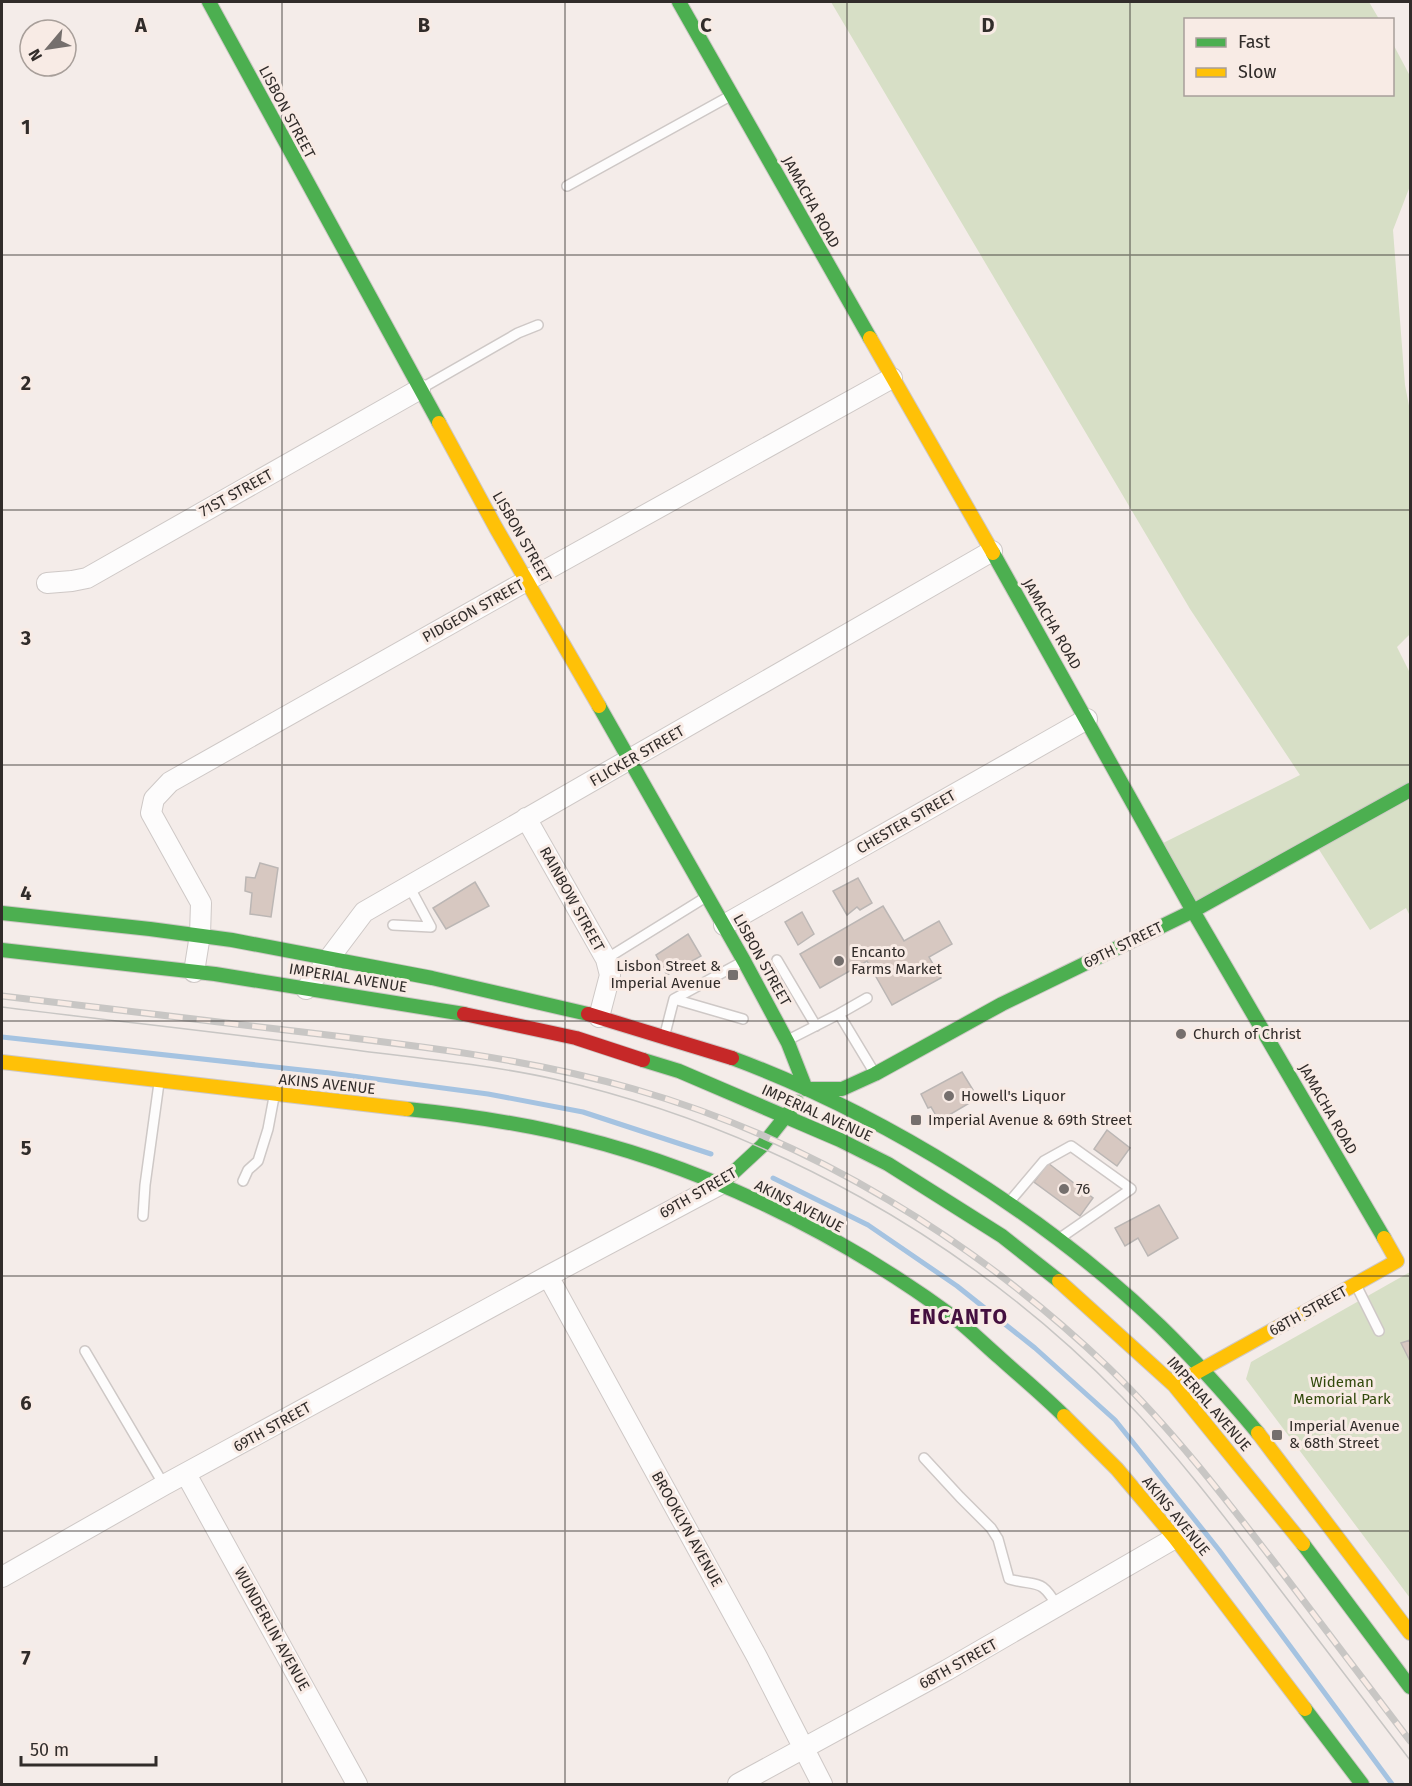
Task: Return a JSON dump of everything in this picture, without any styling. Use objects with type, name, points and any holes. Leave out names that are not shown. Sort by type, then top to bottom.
[{"type":"main road","name":"LISBON STREET","points":[[209,2],[496,528],[528,579],[744,961],[786,1041],[806,1089]]},
{"type":"main road","name":"JAMACHA ROAD","points":[[679,2],[1087,719],[1193,911],[1404,1258]]},
{"type":"main road","name":"69TH STREET","points":[[720,1184],[740,1170],[755,1155],[806,1089],[842,1089],[875,1074],[1002,1004],[1193,911],[1410,790]]},
{"type":"main road","name":"IMPERIAL AVENUE","points":[[2,913],[200,935],[402,971],[599,1017],[736,1059],[806,1089],[898,1135],[1009,1203],[1058,1239],[1157,1323],[1204,1369],[1244,1414],[1410,1633]]},
{"type":"main road","name":"IMPERIAL AVENUE","points":[[2,950],[194,972],[306,989],[460,1013],[576,1038],[679,1071],[787,1116],[888,1164],[1002,1236],[1075,1294],[1174,1386],[1285,1521],[1410,1687]]},
{"type":"main road","name":"AKINS AVENUE","points":[[2,1062],[463,1115],[552,1131],[640,1155],[720,1184],[773,1209],[868,1260],[957,1320],[1070,1421],[1117,1468],[1175,1538],[1362,1785]]},
{"type":"main road","name":"68TH STREET","points":[[1174,1386],[1404,1258]]},
{"type":"street","name":"PIDGEON STREET","points":[[200,935],[201,903],[152,813],[154,799],[170,782],[528,579],[892,378]]},
{"type":"street","name":"71ST STREET","points":[[47,583],[87,578],[420,389]]},
{"type":"street","name":"FLICKER STREET","points":[[306,989],[364,912],[992,551]]},
{"type":"street","name":"CHESTER STREET","points":[[724,925],[1087,719]]},
{"type":"street","name":"RAINBOW STREET","points":[[526,818],[606,959],[610,975],[599,1017]]},
{"type":"street","points":[[194,972],[200,935]]},
{"type":"street","name":"69TH STREET","points":[[2,1577],[164,1485],[720,1184]]},
{"type":"street","name":"BROOKLYN AVENUE","points":[[548,1276],[757,1657],[822,1785]]},
{"type":"street","name":"WUNDERLIN AVENUE","points":[[186,1474],[357,1785]]},
{"type":"street","name":"68TH STREET","points":[[738,1785],[1058,1607],[1175,1538]]},
{"type":"lane","points":[[567,186],[732,95]]},
{"type":"lane","points":[[420,389],[518,333],[538,325]]},
{"type":"lane","points":[[393,926],[431,927],[409,886]]},
{"type":"lane","points":[[606,959],[708,896]]},
{"type":"lane","points":[[777,960],[816,1026]]},
{"type":"lane","points":[[664,1036],[674,999],[744,961]]},
{"type":"lane","points":[[786,1041],[867,998]]},
{"type":"lane","points":[[674,999],[743,1019]]},
{"type":"lane","points":[[839,1014],[875,1074]]},
{"type":"lane","points":[[143,1216],[159,1081]]},
{"type":"lane","points":[[243,1181],[248,1170],[258,1161],[270,1123],[274,1095]]},
{"type":"lane","points":[[1009,1203],[1044,1161],[1071,1146],[1131,1188],[1058,1239]]},
{"type":"lane","points":[[1355,1285],[1379,1330]]},
{"type":"lane","points":[[85,1351],[164,1485]]},
{"type":"lane","points":[[924,1458],[991,1528],[998,1539],[1009,1579],[1030,1581],[1043,1586],[1058,1607]]},
{"type":"green space","points":[[831,2],[1369,2],[1378,18],[1184,18],[1184,96],[1394,96],[1394,46],[1410,76],[1410,186],[1393,230],[1405,385],[1410,411],[1410,634],[1397,647],[1410,673],[1410,916],[1406,908],[1370,930],[1311,837],[1193,911],[1157,846],[1300,775],[1190,609]]},
{"type":"green space","name":"Wideman Memorial Park","points":[[1410,1272],[1410,1598],[1246,1379],[1251,1362]]},
{"type":"building","points":[[260,863],[278,868],[271,917],[250,914],[252,893],[245,891],[246,877],[255,878]]},
{"type":"building","points":[[858,878],[872,903],[860,910],[857,907],[847,915],[833,891]]},
{"type":"building","points":[[475,882],[489,906],[446,929],[433,908]]},
{"type":"building","points":[[883,906],[904,941],[939,921],[952,944],[929,957],[941,978],[892,1005],[867,961],[820,988],[800,954]]},
{"type":"building","points":[[802,912],[814,934],[798,945],[785,922]]},
{"type":"building","points":[[688,934],[701,956],[667,975],[656,955]]},
{"type":"building","name":"Howell's Liquor","points":[[962,1072],[978,1098],[939,1121],[931,1107],[928,1108],[921,1094]]},
{"type":"building","points":[[1107,1130],[1130,1148],[1117,1166],[1094,1149]]},
{"type":"building","points":[[1048,1163],[1093,1198],[1080,1216],[1034,1182]]},
{"type":"building","points":[[1159,1205],[1178,1238],[1148,1256],[1138,1238],[1125,1246],[1115,1228]]},
{"type":"building","points":[[1410,1340],[1410,1361],[1401,1343]]},
{"type":"waterway","points":[[2,1037],[330,1073],[488,1094],[583,1112],[711,1154]]},
{"type":"waterway","points":[[773,1178],[868,1225],[957,1286],[1035,1348],[1115,1420],[1219,1550],[1392,1784]]},
{"type":"tram line","points":[[2,1007],[458,1063],[554,1079],[634,1100],[712,1127],[787,1160],[861,1198],[931,1240],[999,1288],[1062,1340],[1122,1397],[1181,1463],[1218,1509],[1410,1760]]},
{"type":"railway","points":[[2,996],[393,1043],[555,1069],[634,1089],[700,1110],[765,1136],[827,1166],[888,1200],[947,1237],[1004,1278],[1109,1368],[1155,1415],[1218,1490],[1410,1741]]},
{"type":"traffic: fast","points":[[209,2],[439,423]]},
{"type":"traffic: fast","points":[[679,2],[870,338]]},
{"type":"traffic: fast","points":[[993,553],[1193,911],[1384,1238]]},
{"type":"traffic: fast","points":[[599,706],[744,961],[788,1043],[806,1089]]},
{"type":"traffic: fast","points":[[806,1089],[842,1089],[875,1074],[1002,1004],[1193,911],[1410,790]]},
{"type":"traffic: fast","points":[[2,913],[232,940],[432,978],[588,1014]]},
{"type":"traffic: fast","points":[[2,950],[215,974],[464,1014]]},
{"type":"traffic: fast","points":[[732,1058],[789,1081],[903,1138],[959,1171],[1013,1207],[1065,1245],[1160,1326],[1211,1378],[1258,1433]]},
{"type":"traffic: fast","points":[[643,1060],[679,1071],[840,1140],[888,1164],[1002,1236],[1059,1281]]},
{"type":"traffic: fast","points":[[721,1184],[762,1146],[797,1102]]},
{"type":"traffic: fast","points":[[407,1109],[516,1124],[605,1144],[659,1161],[763,1204],[863,1257],[956,1319],[1064,1416]]},
{"type":"traffic: fast","points":[[1303,1544],[1410,1687]]},
{"type":"traffic: fast","points":[[1305,1709],[1362,1784]]},
{"type":"traffic: slow","points":[[870,338],[993,553]]},
{"type":"traffic: slow","points":[[439,423],[496,528],[599,706]]},
{"type":"traffic: slow","points":[[2,1062],[407,1109]]},
{"type":"traffic: slow","points":[[1174,1385],[1397,1261],[1384,1238]]},
{"type":"traffic: slow","points":[[1059,1281],[1174,1385],[1303,1544]]},
{"type":"traffic: slow","points":[[1064,1416],[1117,1469],[1175,1538],[1305,1709]]},
{"type":"traffic: slow","points":[[1258,1433],[1410,1633]]},
{"type":"traffic: jam","points":[[464,1014],[576,1038],[643,1060]]},
{"type":"traffic: jam","points":[[588,1014],[732,1058]]},
{"type":"place","name":"Encanto Farms Market","points":[[839,961]]},
{"type":"place","name":"Lisbon Street & Imperial Avenue","points":[[733,975]]},
{"type":"place","name":"Church of Christ","points":[[1181,1034]]},
{"type":"place","name":"Howell's Liquor","points":[[949,1096]]},
{"type":"place","name":"Imperial Avenue & 69th Street","points":[[916,1120]]},
{"type":"place","name":"76","points":[[1064,1189]]},
{"type":"place","name":"Imperial Avenue & 68th Street","points":[[1277,1435]]},
{"type":"district","name":"ENCANTO","points":[[959,1317]]}]
